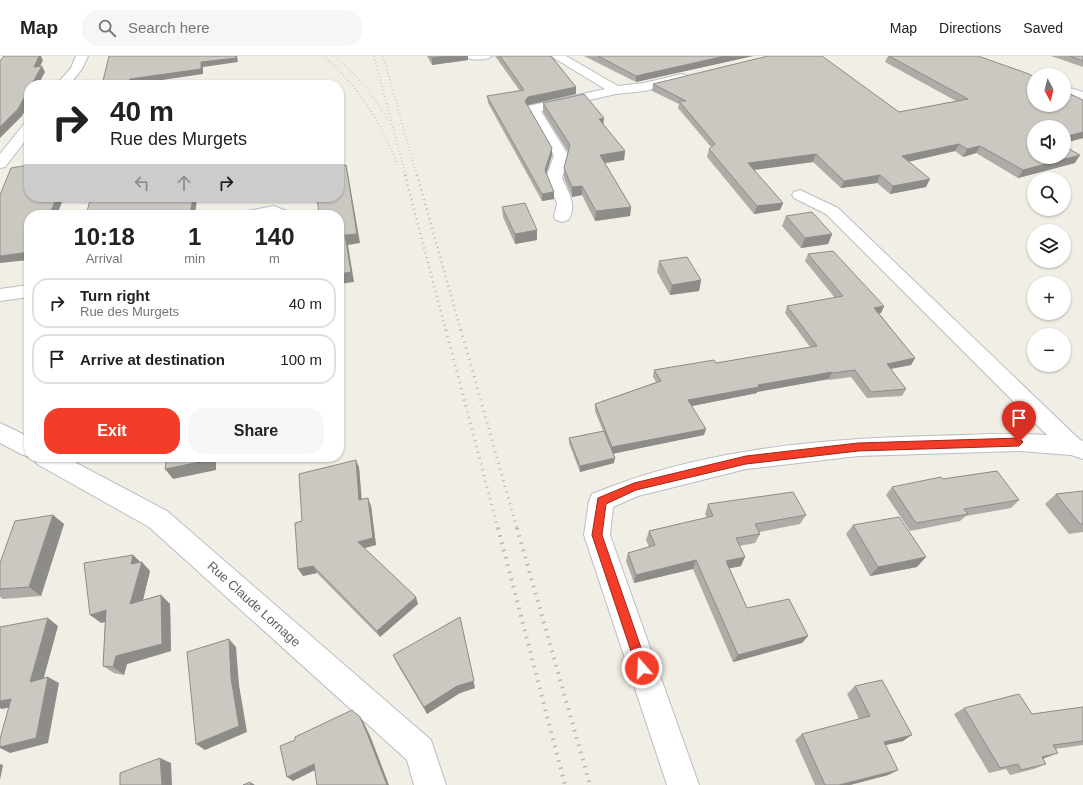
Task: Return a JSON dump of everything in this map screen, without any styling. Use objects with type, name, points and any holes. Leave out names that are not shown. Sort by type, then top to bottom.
[{"type":"street","points":[[66,80],[76,69],[82,56]]},
{"type":"street","points":[[471,56],[485,56]]},
{"type":"street","points":[[558,56],[616,90]]},
{"type":"street","points":[[562,217],[565,203],[554,178],[561,155],[533,109],[616,90],[644,87],[696,75]]},
{"type":"street","points":[[1071,92],[1083,96]]},
{"type":"street","points":[[0,164],[24,133]]},
{"type":"street","points":[[800,195],[832,211],[1078,448]]},
{"type":"street","points":[[0,295],[24,292]]},
{"type":"street","points":[[0,432],[24,445]]},
{"type":"street","points":[[683,785],[597,535],[601,501],[634,487],[746,460],[858,447],[1019,442],[1078,448]]},
{"type":"street","name":"Rue Claude Lornage","points":[[54,462],[158,518],[420,750],[430,785]]},
{"type":"building","points":[[4,56],[39,56],[34,67],[42,66],[34,80],[24,80],[24,98],[18,109],[0,127],[0,61]]},
{"type":"building","points":[[109,56],[236,56],[236,58],[201,62],[201,69],[130,80],[103,80]]},
{"type":"building","points":[[430,56],[447,56],[432,58]]},
{"type":"building","points":[[500,56],[551,56],[576,87],[528,97],[525,101],[552,148],[545,170],[554,192],[542,194],[487,96],[524,90]]},
{"type":"building","points":[[598,56],[725,56],[636,76]]},
{"type":"building","points":[[768,56],[822,56],[899,112],[968,99],[889,56],[978,56],[1027,73],[1027,112],[1071,112],[1071,94],[1083,100],[1083,132],[1071,135],[1071,120],[1027,120],[1027,164],[1046,164],[1023,170],[980,146],[967,149],[959,144],[902,156],[930,179],[893,186],[880,175],[844,181],[816,154],[748,163],[783,203],[757,206],[709,149],[715,144],[679,101],[686,101],[653,84]]},
{"type":"building","points":[[1070,56],[1083,56],[1083,61]]},
{"type":"building","points":[[584,94],[604,118],[599,119],[625,151],[600,155],[631,207],[596,211],[582,186],[572,187],[564,168],[570,145],[543,103]]},
{"type":"building","points":[[1071,150],[1080,155],[1071,157]]},
{"type":"building","points":[[344,165],[346,165],[357,234],[345,235],[351,272],[344,273],[344,210],[318,210],[318,202],[344,202]]},
{"type":"building","points":[[24,166],[24,202],[55,202],[51,210],[24,210],[24,253],[0,256],[0,195],[11,168]]},
{"type":"building","points":[[90,202],[192,202],[191,210],[87,210]]},
{"type":"building","points":[[525,203],[537,230],[515,234],[502,207]]},
{"type":"building","points":[[812,212],[832,234],[805,238],[786,216]]},
{"type":"building","points":[[833,251],[884,306],[874,308],[915,358],[887,364],[906,389],[871,392],[855,370],[832,372],[758,385],[759,387],[688,400],[706,429],[612,447],[595,404],[661,381],[654,370],[714,360],[716,363],[817,346],[787,306],[843,296],[808,254]]},
{"type":"building","points":[[687,257],[701,280],[672,285],[659,261]]},
{"type":"building","points":[[604,431],[615,458],[580,466],[569,438]]},
{"type":"building","points":[[356,460],[359,500],[368,498],[373,538],[358,542],[416,597],[377,631],[313,566],[298,569],[295,523],[302,521],[299,474]]},
{"type":"building","points":[[166,462],[200,462],[165,469]]},
{"type":"building","points":[[997,471],[1019,500],[964,509],[968,514],[916,523],[892,487],[941,477],[943,479]]},
{"type":"building","points":[[1083,491],[1083,524],[1080,524],[1056,494]]},
{"type":"building","points":[[793,492],[806,515],[755,524],[760,534],[736,538],[745,557],[726,561],[747,608],[789,599],[808,636],[738,655],[696,560],[636,575],[628,553],[655,545],[649,531],[713,516],[708,504]]},
{"type":"building","points":[[53,515],[29,587],[0,589],[0,563],[15,521]]},
{"type":"building","points":[[899,517],[926,557],[878,567],[853,525]]},
{"type":"building","points":[[133,555],[131,564],[142,562],[130,604],[161,595],[162,644],[116,656],[113,667],[103,666],[106,610],[90,615],[84,563]]},
{"type":"building","points":[[460,617],[474,681],[457,686],[424,707],[393,655]]},
{"type":"building","points":[[48,618],[30,682],[48,677],[36,738],[0,747],[0,739],[11,699],[0,701],[0,627]]},
{"type":"building","points":[[229,639],[231,678],[239,726],[196,744],[187,652]]},
{"type":"building","points":[[882,680],[912,735],[884,742],[898,770],[839,785],[825,785],[802,734],[870,716],[855,686]]},
{"type":"building","points":[[1019,694],[1032,714],[1083,707],[1083,741],[1053,745],[1058,753],[1042,757],[1046,764],[1021,770],[1018,764],[1000,768],[964,708]]},
{"type":"building","points":[[352,710],[360,717],[387,785],[317,785],[314,764],[287,777],[280,746],[295,740],[295,737]]},
{"type":"building","points":[[160,758],[162,785],[120,785],[120,773]]},
{"type":"building","points":[[250,782],[251,785],[243,785]]},
{"type":"railway","points":[[323,56],[348,80],[368,106],[384,135],[398,166]]},
{"type":"railway","points":[[334,56],[364,85],[388,120]]},
{"type":"railway","points":[[374,56],[406,176]]},
{"type":"railway","points":[[383,56],[417,176]]},
{"type":"railway","points":[[405,175],[446,331]]},
{"type":"railway","points":[[417,175],[461,331]]},
{"type":"railway","points":[[446,330],[498,529]]},
{"type":"railway","points":[[461,330],[517,529]]},
{"type":"railway","points":[[498,528],[565,785]]},
{"type":"railway","points":[[517,528],[590,785]]},
{"type":"route","points":[[642,668],[597,535],[601,501],[634,487],[746,460],[858,447],[1019,442]]}]
